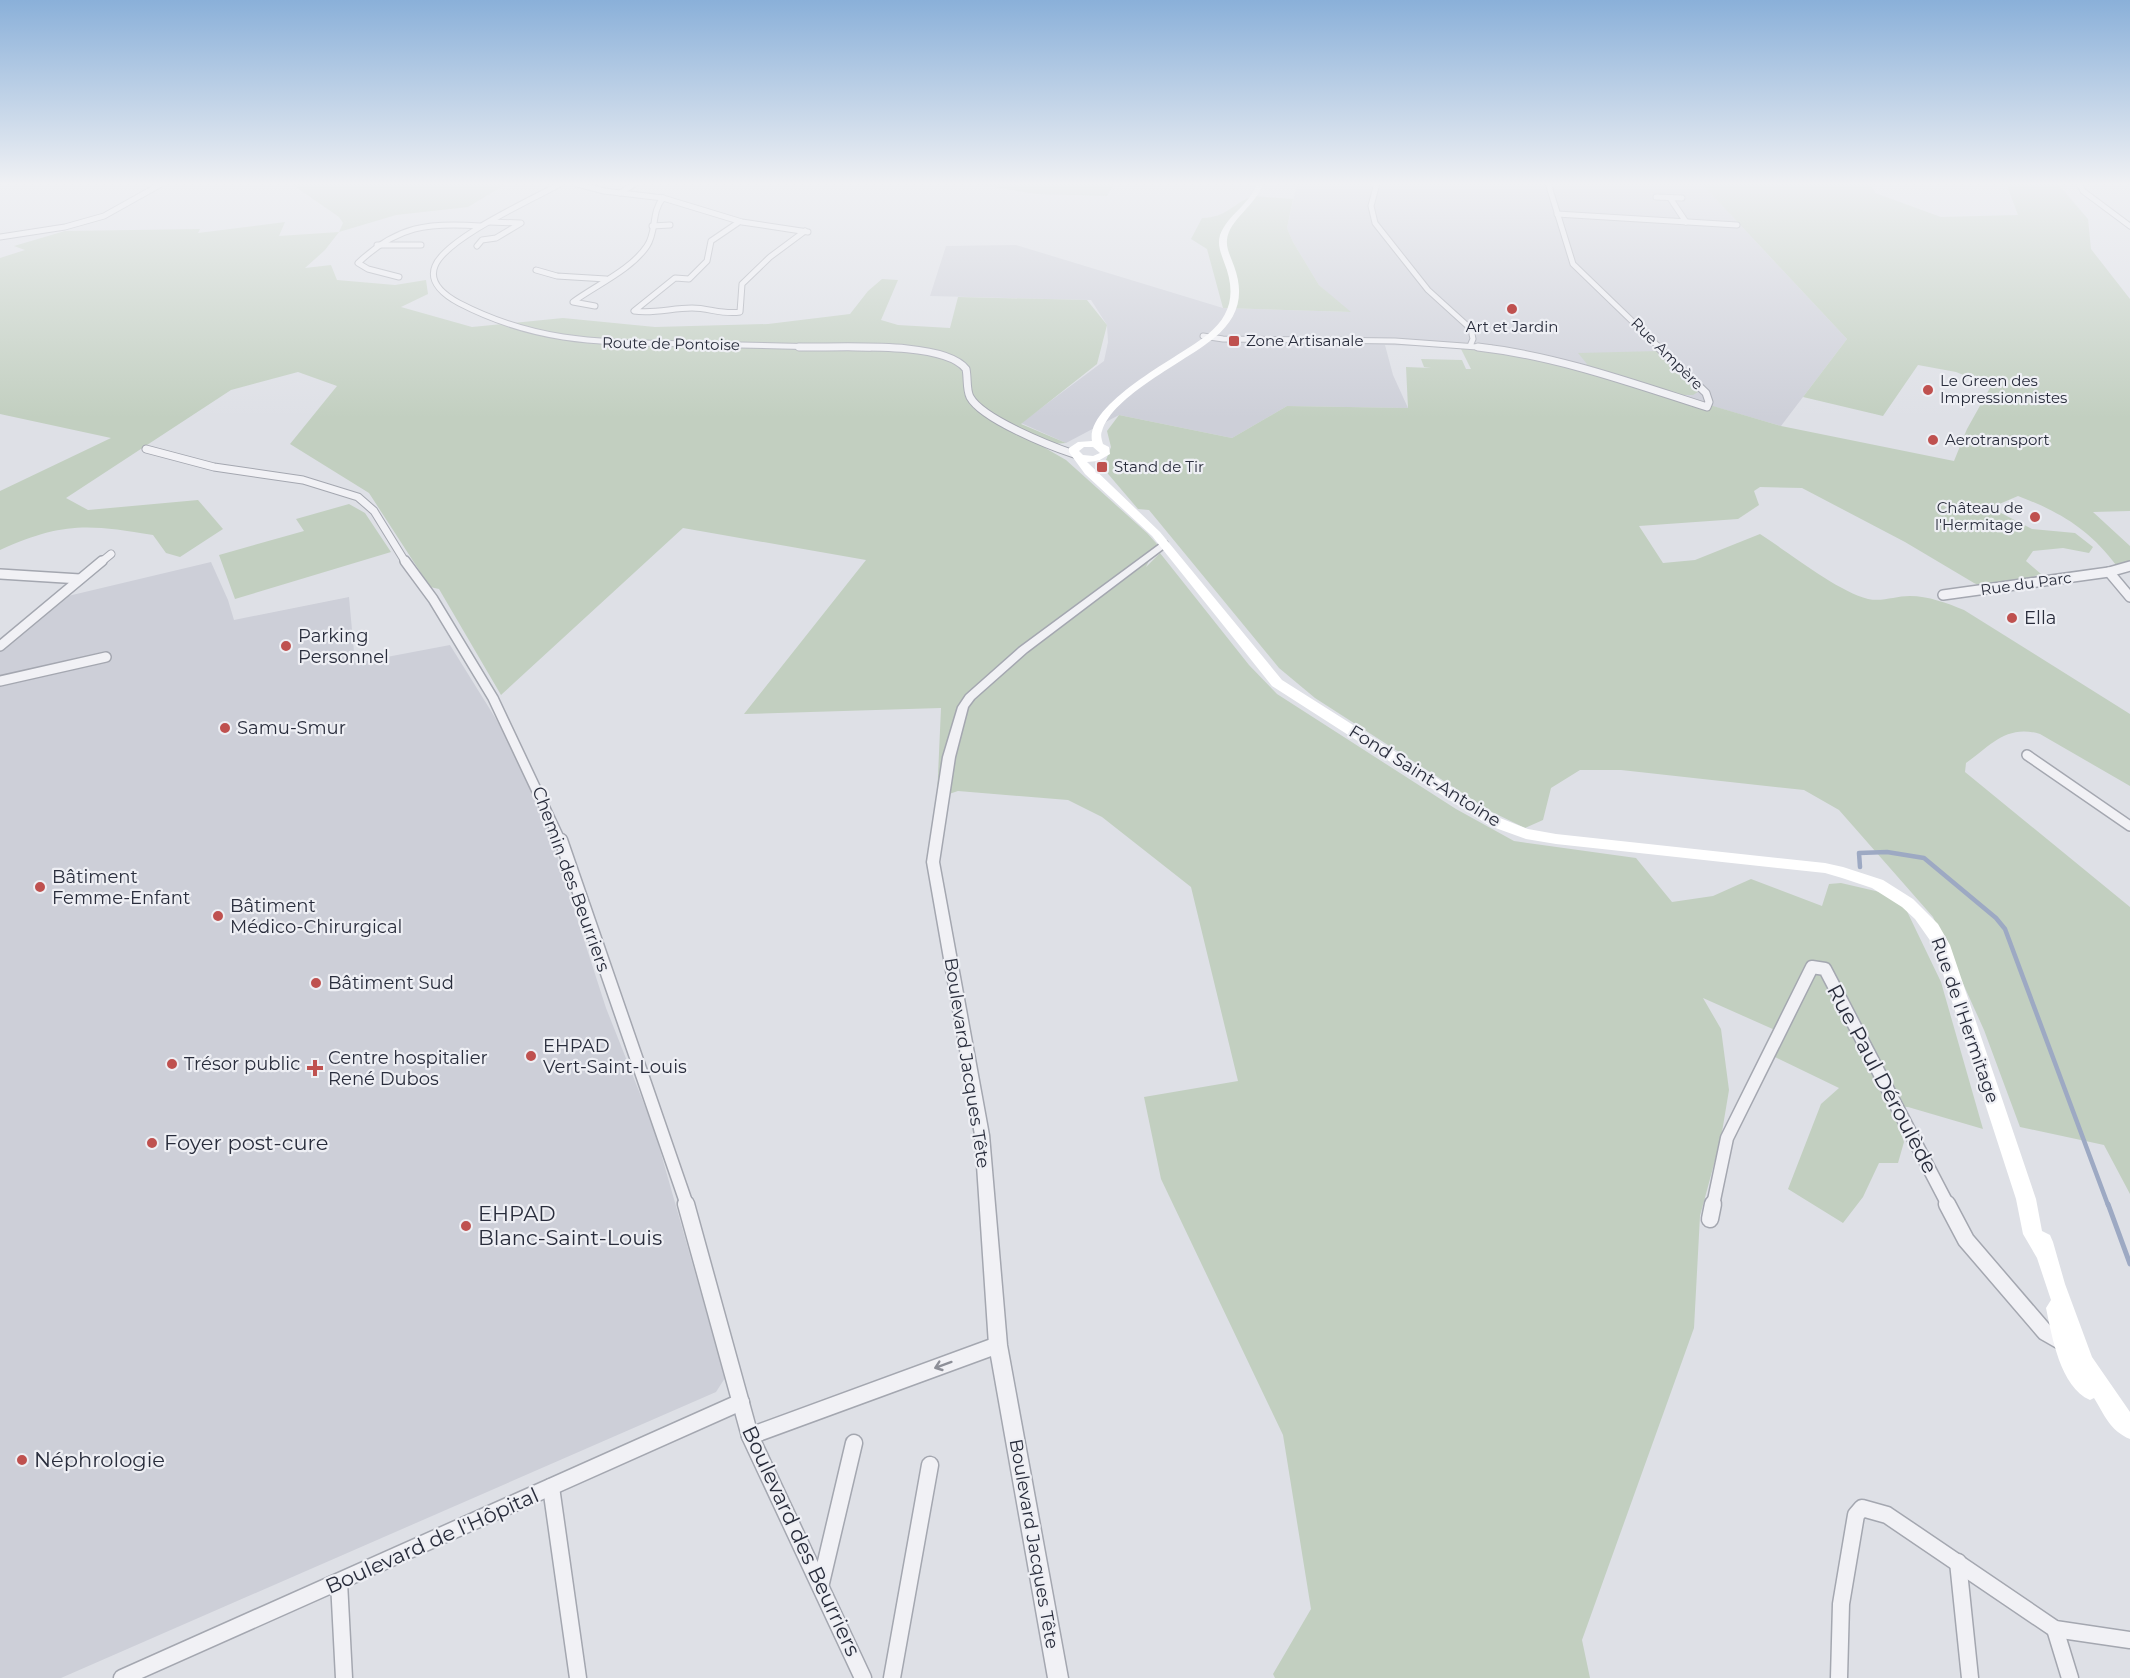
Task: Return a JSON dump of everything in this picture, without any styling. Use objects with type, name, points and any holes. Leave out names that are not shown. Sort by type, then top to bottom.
[{"type":"main road","points":[[1107,487],[1098,470],[1099,458],[1106,452],[1095,440],[1096,431],[1112,407],[1206,337],[1227,318],[1234,302],[1236,287],[1227,261]]},
{"type":"main road","points":[[1077,451],[1086,439],[1094,419],[1111,400],[1206,337]]},
{"type":"main road","points":[[1077,451],[1098,445]]},
{"type":"main road","points":[[1077,451],[1099,458]]},
{"type":"main road","points":[[1077,451],[1089,472],[1164,544]]},
{"type":"main road","name":"Fond Saint-Antoine","points":[[1164,544],[1263,668],[1286,689],[1504,826],[1556,839],[1752,860]]},
{"type":"main road","name":"Rue de l'Hermitage","points":[[1752,860],[1826,868],[1864,877],[1902,898],[1929,923],[1942,945],[1952,972],[2026,1199],[2033,1234],[2044,1251],[2055,1284],[2056,1308],[2070,1345],[2077,1373],[2123,1421]]},
{"type":"street","points":[[361,261],[358,264],[371,272],[390,272],[399,277]]},
{"type":"street","name":"Route de Pontoise","points":[[438,261],[433,271],[433,279],[440,290],[454,300],[516,327],[578,341],[910,349],[936,353],[963,365],[968,373],[968,395],[979,407],[1049,443],[1077,451]]},
{"type":"street","points":[[595,306],[573,302],[628,261]]},
{"type":"street","points":[[707,261],[689,279],[675,278],[634,310],[652,313],[689,308],[721,314],[740,312],[742,284],[766,261]]},
{"type":"street","points":[[1206,337],[1470,346],[1473,339],[1471,329],[1463,319],[1428,290],[1405,261]]},
{"type":"street","name":"Rue Ampère","points":[[1470,346],[1514,352],[1582,368],[1707,407],[1709,402],[1706,393],[1573,261]]},
{"type":"street","points":[[536,270],[555,276],[607,279]]},
{"type":"street","name":"Chemin des Beurriers","points":[[146,449],[214,467],[303,480],[357,497],[374,511],[397,551],[433,599],[504,719],[556,827],[688,1209],[741,1402]]},
{"type":"street","name":"Boulevard Jacques Tête","points":[[1058,1678],[998,1345],[982,1135],[933,862],[950,757],[963,707],[970,697],[1023,650],[1164,544]]},
{"type":"street","points":[[0,646],[111,554]]},
{"type":"street","name":"Rue du Parc","points":[[1943,595],[2109,572],[2130,566]]},
{"type":"street","points":[[2109,572],[2130,597]]},
{"type":"street","points":[[0,574],[80,579]]},
{"type":"street","points":[[0,681],[106,657]]},
{"type":"street","points":[[2027,755],[2130,826]]},
{"type":"street","name":"Rue Paul Déroulède","points":[[1710,1219],[1727,1138],[1812,967],[1825,969],[1966,1240],[2045,1332],[2070,1345]]},
{"type":"street","points":[[750,1436],[998,1345]]},
{"type":"street","name":"Boulevard des Beurriers","points":[[741,1402],[750,1436],[821,1583],[863,1678]]},
{"type":"street","name":"Boulevard de l'Hôpital","points":[[127,1677],[741,1402]]},
{"type":"street","points":[[821,1583],[854,1443]]},
{"type":"street","points":[[892,1678],[930,1465]]},
{"type":"street","points":[[551,1487],[578,1678]]},
{"type":"street","points":[[1839,1678],[1840,1604],[1856,1515],[1862,1508],[1887,1515],[2055,1629],[2130,1640]]},
{"type":"street","points":[[1958,1562],[1970,1678]]},
{"type":"street","points":[[339,1582],[344,1678]]},
{"type":"street","points":[[2055,1629],[2070,1678]]},
{"type":"shaded area","points":[[941,261],[1070,261],[1223,308],[1349,312],[1319,285],[1305,261],[1774,261],[1847,339],[1781,426],[1582,368],[1483,348],[1385,345],[1393,375],[1408,408],[1287,406],[1232,438],[1119,415],[1066,443],[1021,423],[1104,361],[1108,342],[1107,325],[1091,300],[930,296]]},
{"type":"shaded area","name":"Centre hospitalier René Dubos","points":[[211,562],[234,620],[349,597],[355,663],[450,645],[511,743],[543,813],[606,1008],[654,1129],[725,1378],[716,1392],[61,1678],[0,1678],[0,652],[68,596]]},
{"type":"green space","points":[[0,261],[312,261],[305,268],[331,265],[337,280],[395,285],[426,280],[428,294],[401,307],[472,327],[563,318],[655,327],[768,324],[850,314],[868,291],[882,279],[898,280],[881,320],[898,325],[950,328],[958,297],[1087,300],[1107,325],[1097,364],[1021,424],[1066,443],[1040,445],[1066,460],[1147,533],[1157,544],[1146,567],[1160,553],[1249,665],[1277,694],[1456,809],[1514,841],[1636,858],[1672,902],[1713,896],[1751,879],[1822,906],[1829,884],[1841,883],[1884,893],[1903,903],[1941,982],[1983,1129],[1908,1107],[1891,1106],[1904,1142],[1898,1163],[1879,1163],[1863,1197],[1843,1223],[1788,1189],[1821,1104],[1839,1088],[1775,1057],[1786,1035],[1703,998],[1721,1029],[1729,1090],[1721,1138],[1700,1216],[1694,1328],[1582,1640],[1590,1678],[1275,1678],[1273,1674],[1311,1609],[1283,1435],[1161,1179],[1144,1097],[1238,1081],[1191,887],[1102,817],[1068,800],[958,791],[937,798],[941,708],[744,714],[866,560],[683,528],[501,695],[439,589],[430,587],[369,493],[290,444],[337,386],[298,372],[231,390],[66,498],[88,510],[198,500],[223,529],[180,557],[166,553],[153,535],[92,528],[75,528],[41,534],[0,550],[0,491],[111,438],[0,414]]},
{"type":"green space","points":[[1210,261],[1305,261],[1319,285],[1351,312],[1223,308]]},
{"type":"green space","points":[[1774,261],[2101,261],[2130,299],[2130,511],[2093,512],[2130,546],[2130,563],[2116,565],[2095,541],[2073,523],[2047,508],[2018,496],[1997,505],[2001,513],[2032,529],[2075,533],[2093,547],[2089,553],[2063,548],[2033,551],[2026,561],[2041,574],[1991,591],[1905,542],[1802,488],[1760,487],[1754,491],[1759,505],[1738,519],[1639,526],[1663,563],[1695,560],[1760,534],[1828,580],[1856,595],[1873,600],[1917,596],[1958,607],[2130,714],[2130,786],[2040,734],[2028,732],[2009,734],[1992,743],[1966,763],[1965,772],[2130,907],[2130,1194],[2104,1145],[2020,1127],[1984,1030],[1933,917],[1839,810],[1804,790],[1621,770],[1580,770],[1551,788],[1543,820],[1525,828],[1492,812],[1315,698],[1279,668],[1149,510],[1138,509],[1103,468],[1111,447],[1107,431],[1119,415],[1232,438],[1287,406],[1408,408],[1406,367],[1431,368],[1424,367],[1421,359],[1462,360],[1466,369],[1471,369],[1461,349],[1483,348],[1582,368],[1587,364],[1578,353],[1659,351],[1698,392],[1693,395],[1676,395],[1781,426],[1954,461],[1967,429],[1991,386],[1956,372],[1918,365],[1883,416],[1803,397],[1847,339]]},
{"type":"green space","points":[[349,504],[365,513],[391,552],[235,599],[219,555],[304,531],[296,519]]},
{"type":"waterway","points":[[1860,867],[1859,853],[1887,852],[1924,858],[1996,918],[2005,929],[2108,1205]]},
{"type":"waterway","points":[[2108,1204],[2130,1264]]},
{"type":"place","name":"Art et Jardin","points":[[1512,309]]},
{"type":"place","name":"Zone Artisanale","points":[[1234,341]]},
{"type":"place","name":"Le Green des Impressionnistes","points":[[1928,390]]},
{"type":"place","name":"Aerotransport","points":[[1933,440]]},
{"type":"place","name":"Stand de Tir","points":[[1102,467]]},
{"type":"place","name":"Château de l'Hermitage","points":[[2035,517]]},
{"type":"place","name":"Ella","points":[[2012,618]]},
{"type":"place","name":"Parking Personnel","points":[[286,646]]},
{"type":"place","name":"Samu-Smur","points":[[225,728]]},
{"type":"place","name":"Bâtiment Femme-Enfant","points":[[40,887]]},
{"type":"place","name":"Bâtiment Médico-Chirurgical","points":[[218,916]]},
{"type":"place","name":"Bâtiment Sud","points":[[316,983]]},
{"type":"place","name":"EHPAD Vert-Saint-Louis","points":[[531,1056]]},
{"type":"place","name":"Trésor public","points":[[172,1064]]},
{"type":"place","name":"Centre hospitalier René Dubos","points":[[315,1068]]},
{"type":"place","name":"Foyer post-cure","points":[[152,1143]]},
{"type":"place","name":"EHPAD Blanc-Saint-Louis","points":[[466,1226]]},
{"type":"place","name":"Néphrologie","points":[[22,1460]]}]
